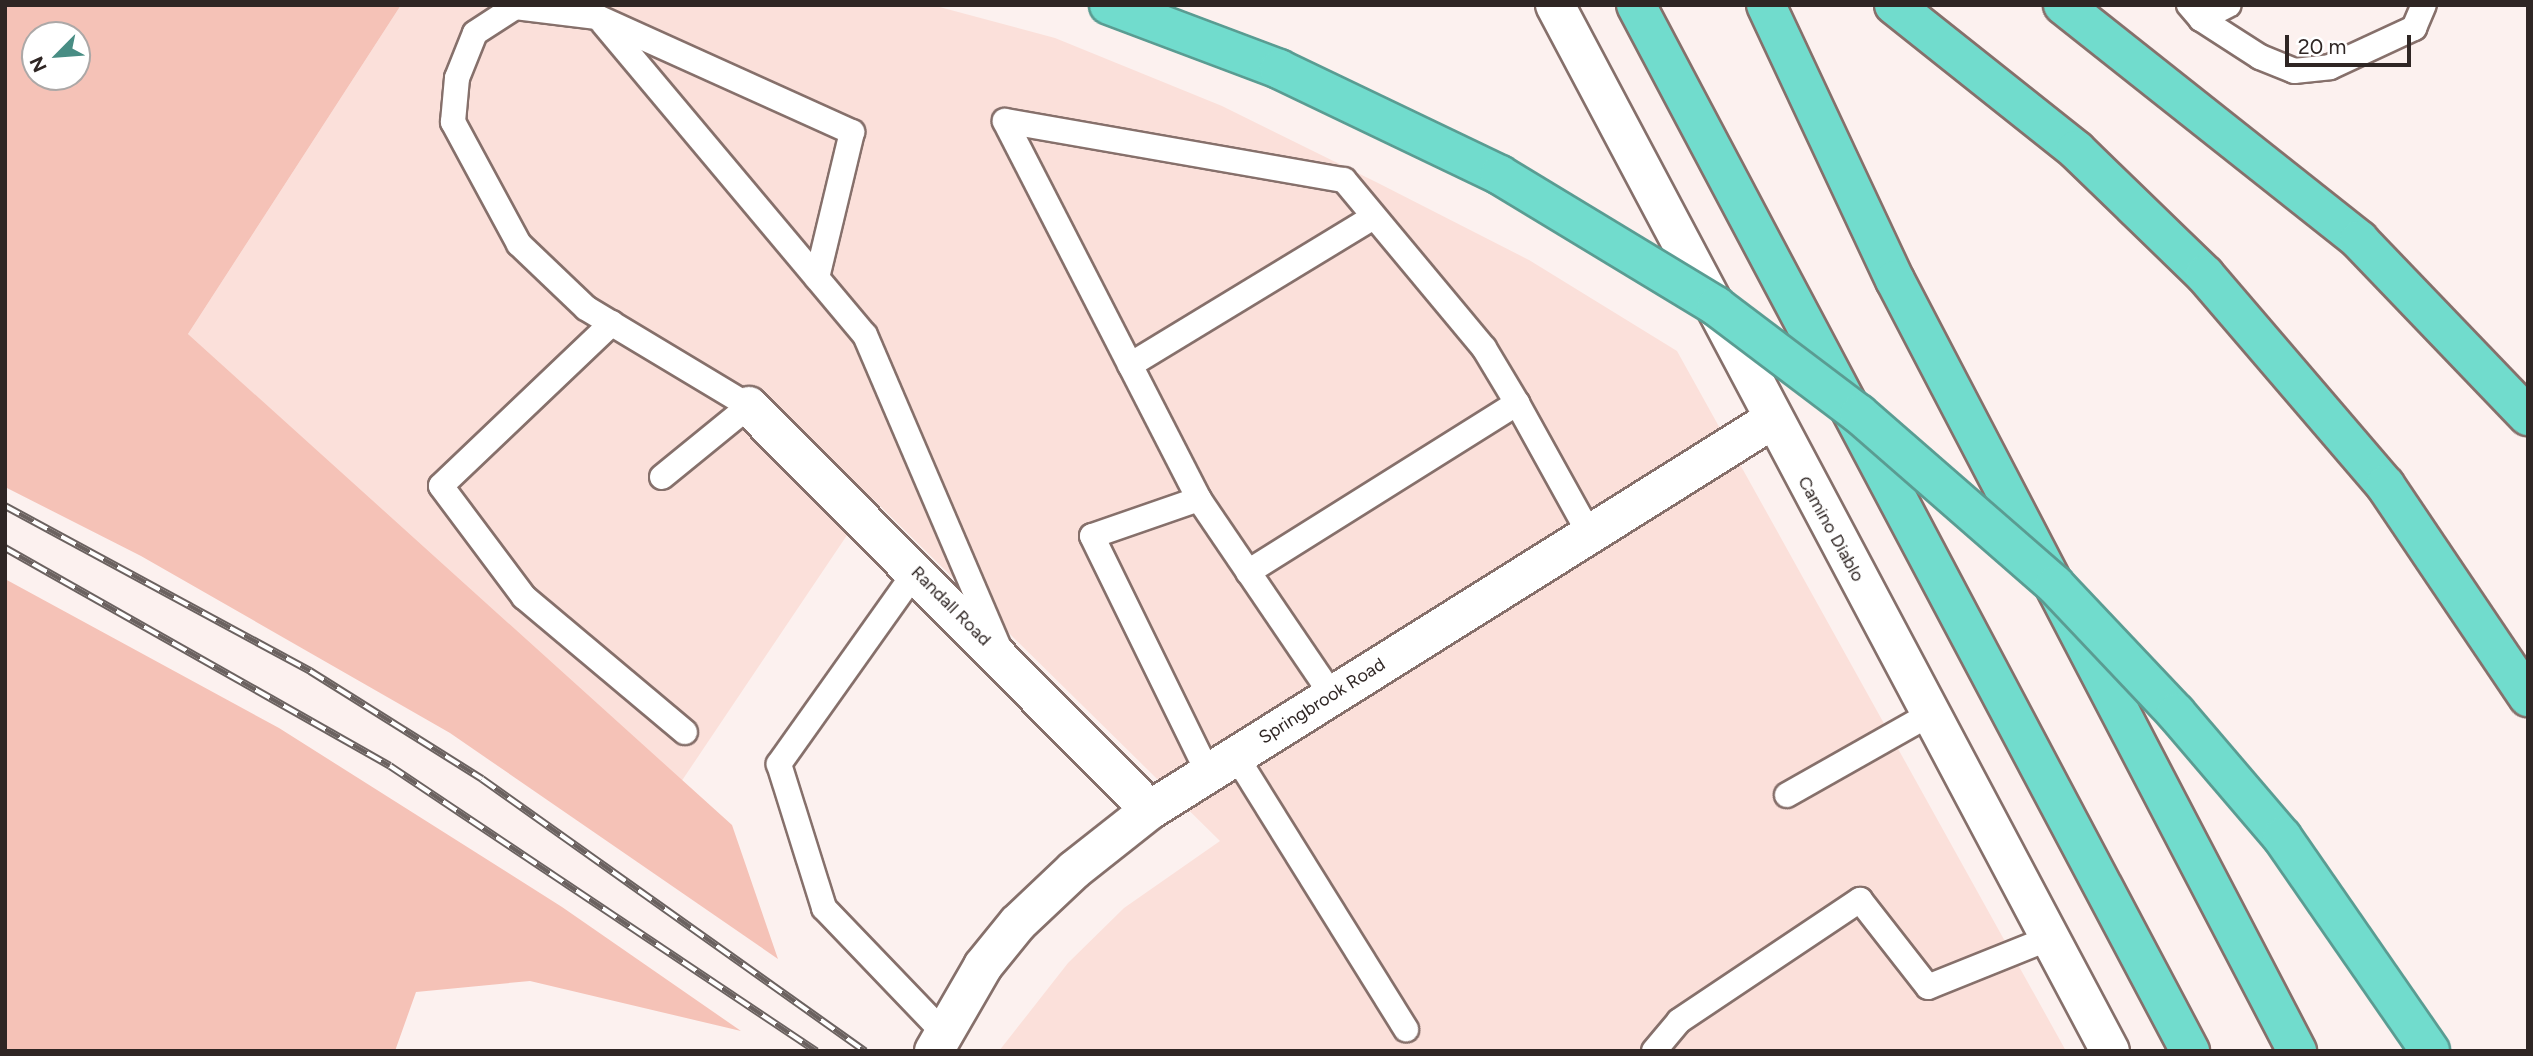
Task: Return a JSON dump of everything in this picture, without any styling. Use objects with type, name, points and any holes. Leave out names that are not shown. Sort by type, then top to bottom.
[{"type":"highway","points":[[1109,5],[1279,69],[1500,175],[1716,306],[1858,414],[2055,585],[2176,713],[2282,837],[2430,1051]]},
{"type":"highway","points":[[1636,5],[2190,1051]]},
{"type":"highway","points":[[1766,5],[1853,198],[2297,1051]]},
{"type":"highway","points":[[1894,5],[2076,150]]},
{"type":"highway","points":[[1933,5],[2076,150],[2205,275],[2332,417],[2441,561],[2528,697]]},
{"type":"highway","points":[[2063,5],[2359,240],[2528,416]]},
{"type":"street","name":"Camino Diablo","points":[[1555,5],[1772,421],[1932,713],[2110,1051]]},
{"type":"street","name":"Randall Road","points":[[749,406],[916,571],[1150,810]]},
{"type":"street","name":"Springbrook Road","points":[[939,1041],[983,966],[1018,923],[1074,870],[1150,810],[1772,421]]},
{"type":"lane","points":[[2195,12],[2229,5]]},
{"type":"lane","points":[[2195,12],[2260,57],[2294,71],[2330,67],[2414,28],[2424,5]]},
{"type":"lane","points":[[663,477],[749,406],[586,308],[519,244],[453,122],[457,78],[475,33],[515,7],[597,17],[852,132],[817,278]]},
{"type":"lane","points":[[597,17],[865,335],[1005,661]]},
{"type":"lane","points":[[1332,695],[1199,499],[1005,121],[1343,180],[1484,348],[1589,533]]},
{"type":"lane","points":[[1130,365],[1373,217]]},
{"type":"lane","points":[[612,323],[441,486],[524,597],[685,732]]},
{"type":"lane","points":[[1248,572],[1517,403]]},
{"type":"lane","points":[[1199,499],[1091,536],[1222,764],[1406,1029]]},
{"type":"lane","points":[[916,571],[779,764],[824,908],[939,1041]]},
{"type":"lane","points":[[1787,795],[1932,713]]},
{"type":"lane","points":[[1654,1051],[1679,1021],[1860,900],[1928,987],[2050,938]]},
{"type":"shaded area","points":[[5,5],[401,5],[188,334],[732,825],[778,959],[450,733],[141,556],[5,487]]},
{"type":"shaded area","points":[[401,5],[932,5],[1055,38],[1222,106],[1378,183],[1529,260],[1677,351],[2066,1051],[999,1051],[1068,963],[1124,908],[1220,841],[872,498],[681,782],[188,334]]},
{"type":"shaded area","points":[[5,579],[279,728],[562,907],[741,1031],[530,981],[416,992],[395,1051],[5,1051]]},
{"type":"railway","points":[[5,506],[310,671],[482,779],[865,1051]]},
{"type":"railway","points":[[5,548],[390,766],[816,1051]]}]
